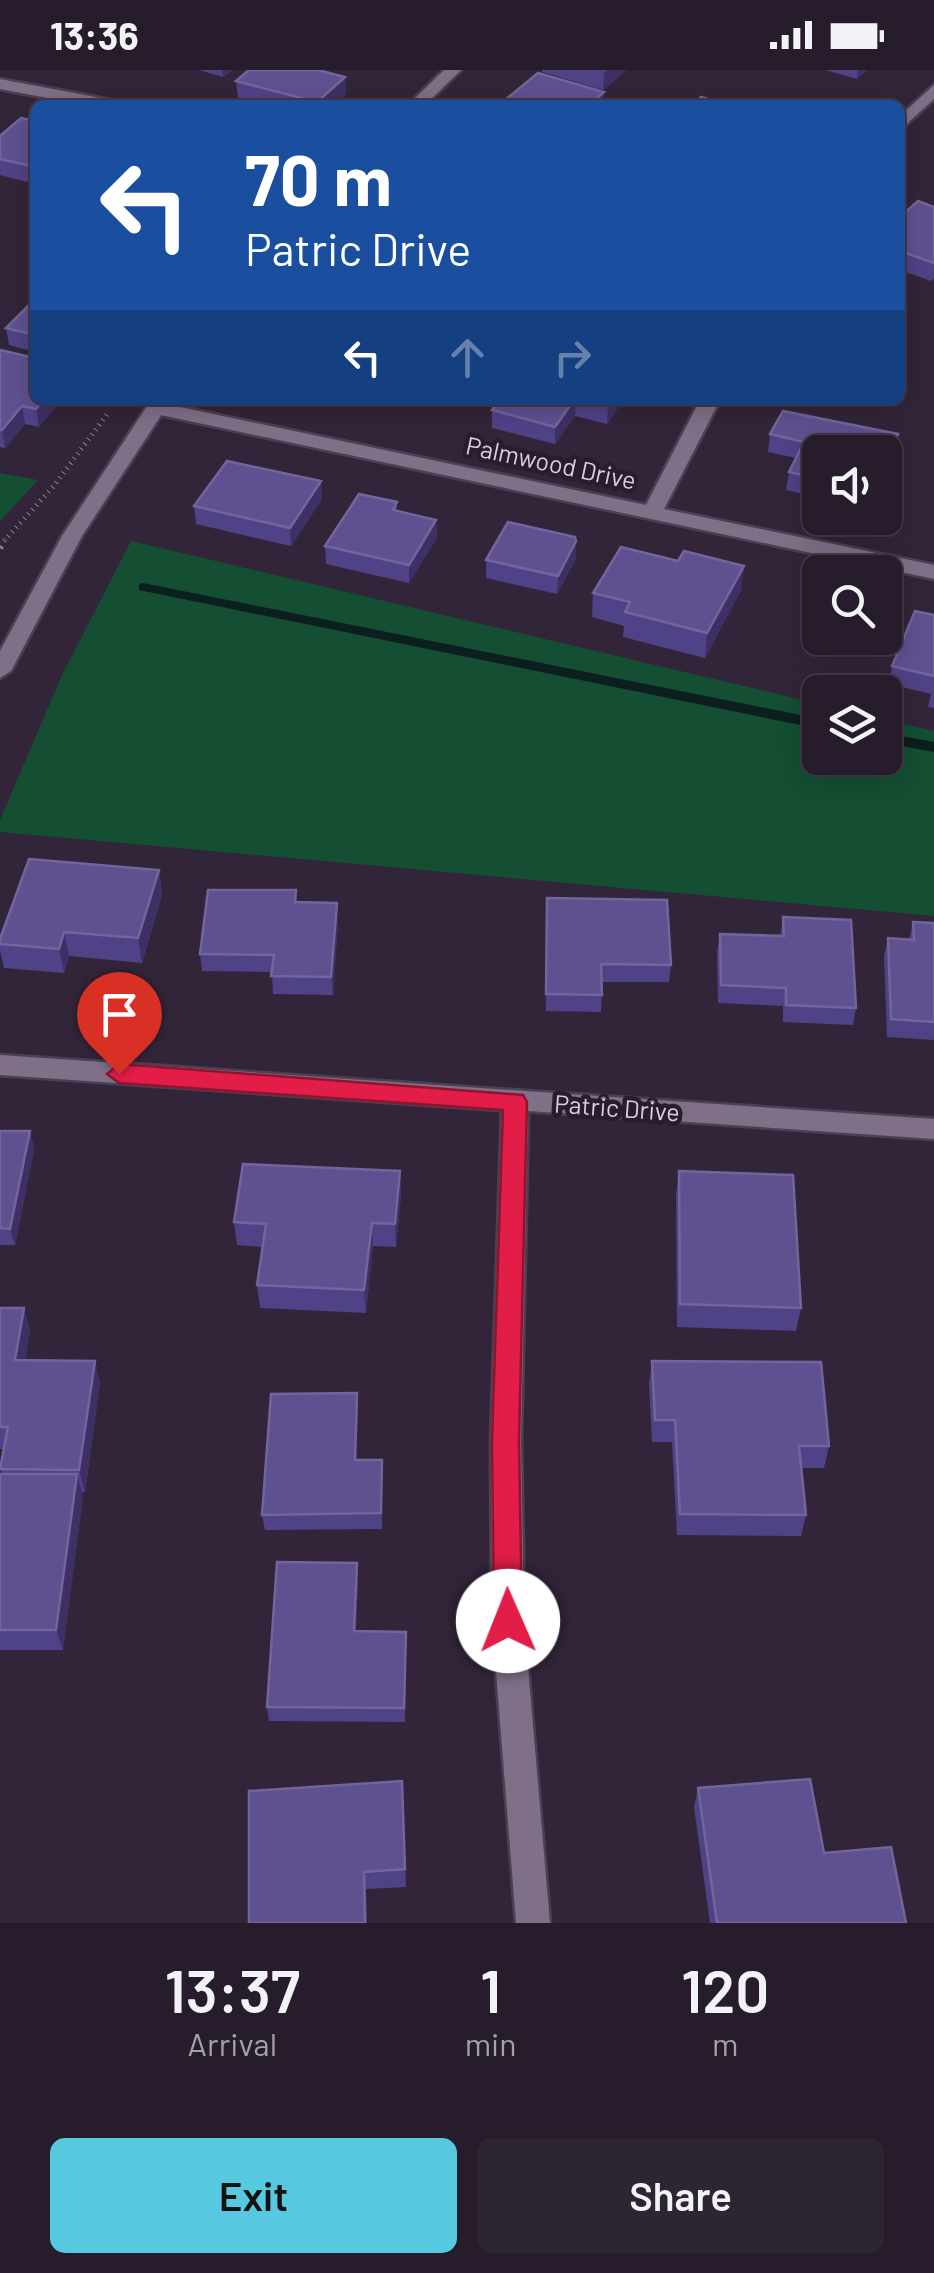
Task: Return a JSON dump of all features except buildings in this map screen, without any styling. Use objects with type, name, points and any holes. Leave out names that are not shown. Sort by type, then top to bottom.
[{"type":"street","points":[[421,100],[453,70]]},
{"type":"street","points":[[0,84],[85,100]]},
{"type":"street","points":[[905,120],[934,90]]},
{"type":"street","points":[[0,671],[72,536],[158,405]]},
{"type":"street","name":"Palmwood Drive","points":[[164,405],[934,572]]},
{"type":"street","points":[[652,513],[707,405]]},
{"type":"street","name":"Patric Drive","points":[[0,1065],[934,1129]]},
{"type":"street","points":[[515,1102],[506,1441],[508,1621],[533,1923]]},
{"type":"path","points":[[0,548],[16,524],[54,487],[114,405]]},
{"type":"green space","points":[[0,473],[38,480],[0,521]]},
{"type":"green space","points":[[131,541],[802,700],[802,775],[902,775],[902,724],[934,731],[934,916],[0,832],[0,820],[62,675]]},
{"type":"waterway","points":[[143,587],[802,720]]},
{"type":"waterway","points":[[902,741],[934,747]]},
{"type":"route","points":[[119,1074],[515,1102],[506,1441],[508,1621]]}]
